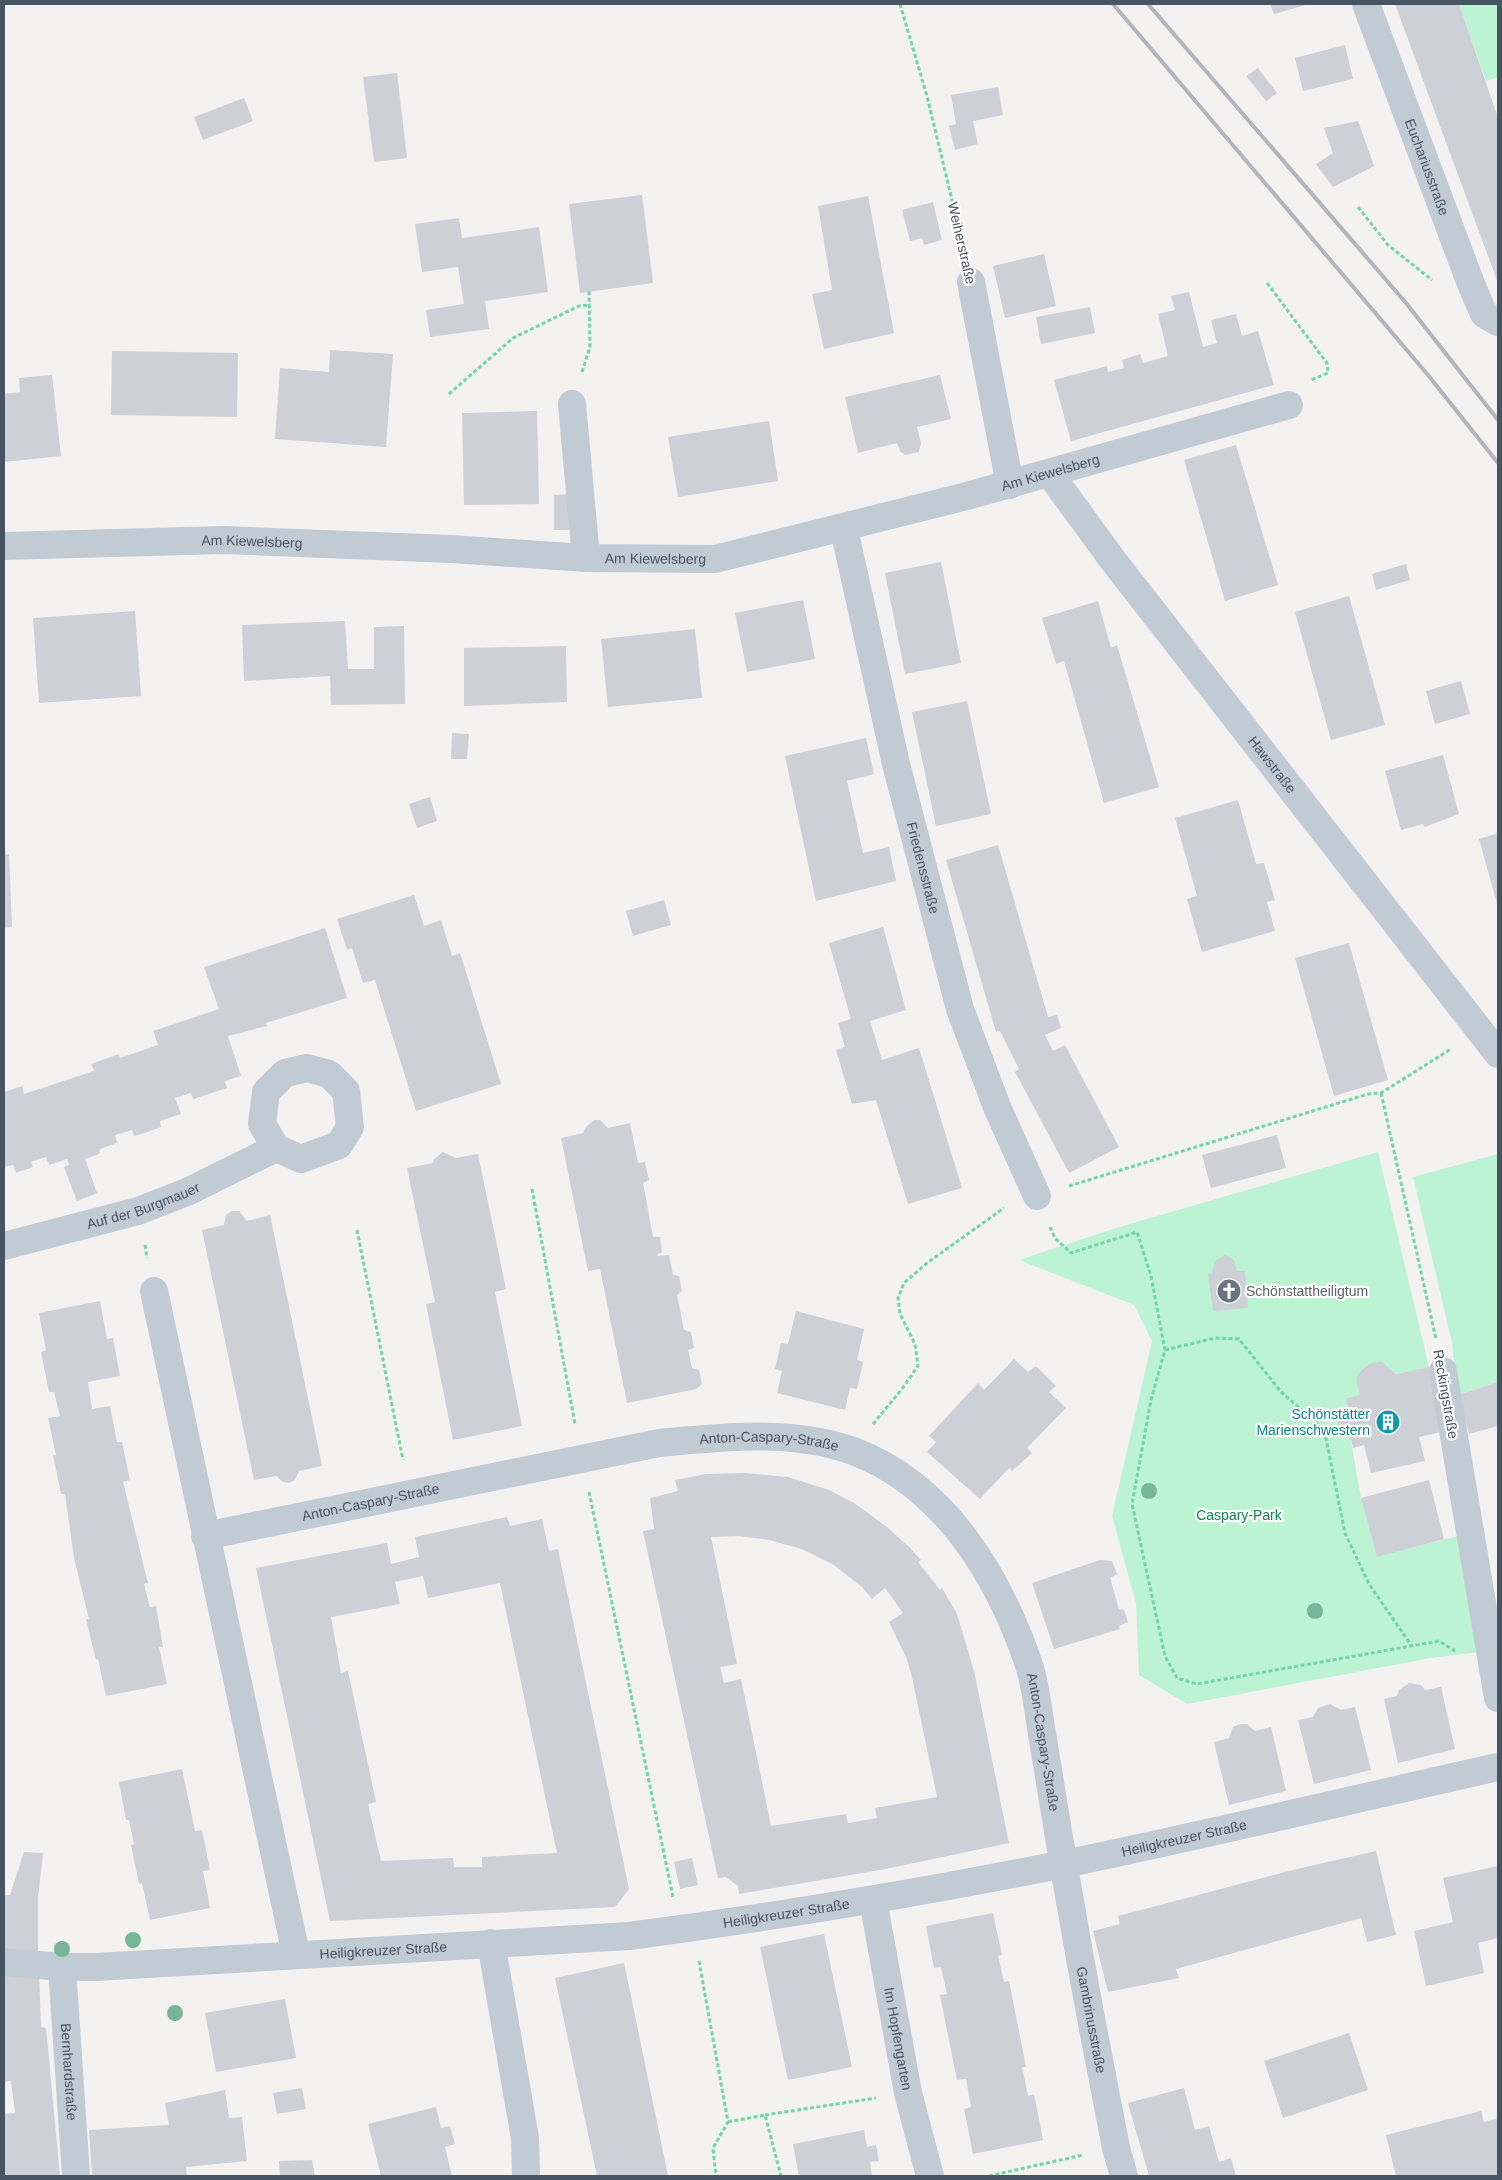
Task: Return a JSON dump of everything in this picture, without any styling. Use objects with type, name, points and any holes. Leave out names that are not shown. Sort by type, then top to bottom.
[{"type":"street","name":"Euchariusstraße","points":[[1366,4],[1471,284],[1484,314],[1498,322]]},
{"type":"street","name":"Weiherstraße","points":[[971,282],[1010,484]]},
{"type":"street","points":[[572,404],[586,558]]},
{"type":"street","name":"Am Kiewelsberg","points":[[4,546],[224,540],[451,549],[586,558],[716,559],[844,529],[1050,474],[1289,405]]},
{"type":"street","name":"Hawstraße","points":[[1050,474],[1112,559],[1498,1054]]},
{"type":"street","name":"Friedensstraße","points":[[844,529],[896,764],[960,1009],[998,1107],[1037,1196]]},
{"type":"street","name":"Auf der Burgmauer","points":[[4,1246],[138,1211],[187,1192],[276,1148]]},
{"type":"street","points":[[154,1291],[296,1954]]},
{"type":"street","name":"Reckingstraße","points":[[1443,1371],[1498,1698]]},
{"type":"street","name":"Anton-Caspary-Straße","points":[[206,1536],[659,1444],[733,1436],[808,1440],[853,1451],[886,1468],[918,1489],[976,1552],[998,1590],[1029,1664],[1065,1864]]},
{"type":"street","name":"Heiligkreuzer Straße","points":[[4,1962],[62,1967],[96,1967],[629,1936],[873,1900],[1065,1864],[1498,1767]]},
{"type":"street","name":"Gambrinusstraße","points":[[1065,1864],[1071,1910],[1116,2148],[1124,2176]]},
{"type":"street","name":"Im Hopfengarten","points":[[873,1900],[908,2093],[930,2176]]},
{"type":"street","points":[[490,1943],[525,2138],[526,2176]]},
{"type":"street","name":"Bernhardstraße","points":[[62,1967],[76,2176]]},
{"type":"path","name":"Weiherstraße","points":[[900,4],[926,96],[971,282]]},
{"type":"path","points":[[1358,207],[1388,244]]},
{"type":"path","points":[[1267,282],[1327,363],[1328,374],[1292,387],[1289,405]]},
{"type":"path","points":[[572,404],[590,347],[590,291]]},
{"type":"path","points":[[449,394],[512,338],[579,306],[590,305]]},
{"type":"path","points":[[853,1451],[902,1390],[918,1366],[915,1344],[900,1314],[898,1298],[904,1283],[927,1263],[1003,1209],[1037,1196],[1368,1094],[1381,1093],[1458,1045]]},
{"type":"path","name":"Reckingstraße","points":[[1381,1093],[1443,1371]]},
{"type":"path","points":[[532,1189],[582,1460],[728,2122],[713,2148],[716,2176]]},
{"type":"path","points":[[1037,1196],[1055,1238],[1071,1253],[1137,1232],[1151,1276],[1165,1350],[1150,1400],[1132,1504],[1165,1656],[1177,1678],[1197,1684],[1439,1641],[1462,1655]]},
{"type":"path","points":[[138,1211],[154,1291]]},
{"type":"path","points":[[357,1230],[410,1495]]},
{"type":"path","points":[[1165,1350],[1215,1338],[1239,1339],[1281,1392],[1324,1428],[1345,1532],[1370,1584],[1412,1645]]},
{"type":"path","points":[[728,2122],[908,2093]]},
{"type":"path","points":[[765,2115],[782,2176]]},
{"type":"path","points":[[989,2176],[1116,2148]]},
{"type":"green space","points":[[1459,4],[1498,4],[1498,77],[1486,81]]},
{"type":"green space","name":"Caspary-Park","points":[[1378,1152],[1429,1367],[1396,1374],[1382,1363],[1370,1363],[1357,1377],[1360,1395],[1347,1398],[1348,1408],[1335,1412],[1341,1436],[1350,1435],[1361,1498],[1377,1556],[1458,1536],[1479,1652],[1431,1658],[1187,1704],[1139,1675],[1136,1603],[1112,1516],[1152,1341],[1134,1305],[1019,1260],[1116,1228]]},
{"type":"green space","points":[[1498,1154],[1498,1382],[1458,1395],[1452,1343],[1413,1177]]},
{"type":"building","points":[[1270,4],[1309,4],[1274,14]]},
{"type":"building","points":[[1395,4],[1459,4],[1498,118],[1498,283]]},
{"type":"building","points":[[1345,45],[1353,79],[1303,91],[1295,58]]},
{"type":"building","points":[[1258,68],[1277,93],[1266,101],[1246,76]]},
{"type":"building","points":[[397,73],[407,158],[374,162],[363,77]]},
{"type":"building","points":[[998,87],[1003,115],[973,121],[978,144],[955,150],[949,126],[956,124],[951,95]]},
{"type":"building","points":[[244,98],[253,121],[203,140],[194,117]]},
{"type":"building","points":[[1358,121],[1374,166],[1333,187],[1316,164],[1333,153],[1324,128]]},
{"type":"building","points":[[642,195],[653,283],[580,293],[569,204]]},
{"type":"building","points":[[868,196],[894,333],[824,349],[812,294],[832,290],[818,206]]},
{"type":"building","points":[[933,202],[942,240],[924,245],[922,238],[910,241],[902,210]]},
{"type":"building","points":[[459,218],[462,238],[539,227],[548,292],[485,301],[489,329],[430,337],[426,310],[464,304],[458,267],[422,272],[415,224]]},
{"type":"building","points":[[1044,254],[1056,306],[1005,318],[993,266]]},
{"type":"building","points":[[1189,292],[1203,347],[1217,343],[1211,320],[1236,314],[1242,336],[1258,331],[1274,385],[1071,441],[1054,380],[1107,366],[1108,372],[1124,368],[1122,360],[1140,354],[1143,363],[1168,356],[1158,314],[1175,310],[1171,296]]},
{"type":"building","points":[[1090,307],[1095,333],[1041,344],[1036,317]]},
{"type":"building","points":[[330,350],[393,354],[386,447],[275,439],[280,368],[329,372]]},
{"type":"building","points":[[112,351],[238,353],[237,417],[111,415]]},
{"type":"building","points":[[52,375],[61,456],[4,462],[4,394],[20,392],[19,378]]},
{"type":"building","points":[[940,375],[951,419],[917,427],[921,443],[919,452],[905,455],[900,451],[897,443],[858,453],[845,397]]},
{"type":"building","points":[[537,411],[539,504],[464,505],[462,413]]},
{"type":"building","points":[[769,421],[778,481],[678,497],[668,437]]},
{"type":"building","points":[[1236,445],[1278,585],[1225,601],[1184,460]]},
{"type":"building","points":[[572,494],[572,530],[554,530],[554,495]]},
{"type":"building","points":[[941,562],[961,663],[905,674],[885,573]]},
{"type":"building","points":[[1406,564],[1410,580],[1376,590],[1372,574]]},
{"type":"building","points":[[1349,596],[1385,725],[1331,740],[1295,612]]},
{"type":"building","points":[[803,600],[815,659],[747,672],[735,613]]},
{"type":"building","points":[[1098,601],[1111,648],[1117,645],[1159,787],[1104,803],[1064,661],[1056,664],[1042,618]]},
{"type":"building","points":[[135,611],[141,696],[39,703],[33,618]]},
{"type":"building","points":[[345,621],[348,669],[374,669],[374,627],[404,626],[405,704],[331,705],[330,676],[244,681],[242,625]]},
{"type":"building","points":[[695,629],[702,698],[608,707],[601,639]]},
{"type":"building","points":[[566,646],[567,702],[464,706],[464,648]]},
{"type":"building","points":[[1461,681],[1470,714],[1435,724],[1426,691]]},
{"type":"building","points":[[967,701],[991,814],[936,826],[912,712]]},
{"type":"building","points":[[452,733],[469,734],[467,759],[451,759]]},
{"type":"building","points":[[866,738],[874,774],[847,781],[863,853],[889,847],[896,881],[816,901],[785,756]]},
{"type":"building","points":[[1443,755],[1459,814],[1425,827],[1423,824],[1401,830],[1385,771]]},
{"type":"building","points":[[430,797],[437,821],[417,828],[409,804]]},
{"type":"building","points":[[1238,800],[1256,864],[1264,863],[1275,900],[1267,902],[1275,931],[1202,952],[1187,899],[1197,896],[1175,818]]},
{"type":"building","points":[[1498,833],[1498,907],[1479,839]]},
{"type":"building","points":[[998,845],[1048,1017],[1057,1015],[1061,1028],[1045,1035],[1053,1051],[1065,1045],[1119,1147],[1069,1173],[1015,1072],[1019,1069],[1000,1031],[996,1032],[946,860]]},
{"type":"building","points":[[9,854],[12,927],[4,928],[4,855]]},
{"type":"building","points":[[414,895],[424,926],[441,920],[452,956],[460,953],[501,1084],[416,1111],[375,980],[363,983],[352,948],[347,950],[337,919]]},
{"type":"building","points":[[664,900],[671,925],[633,936],[626,911]]},
{"type":"building","points":[[883,927],[906,1010],[870,1021],[882,1060],[919,1048],[962,1188],[908,1204],[876,1100],[852,1104],[836,1050],[845,1047],[838,1023],[851,1019],[829,943]]},
{"type":"building","points":[[325,928],[347,998],[266,1023],[267,1026],[228,1036],[241,1076],[225,1081],[227,1088],[209,1094],[193,1099],[191,1093],[175,1098],[181,1114],[160,1121],[161,1127],[145,1133],[134,1136],[132,1130],[115,1135],[117,1143],[100,1149],[99,1154],[85,1159],[97,1193],[77,1201],[64,1167],[69,1165],[67,1159],[49,1165],[46,1157],[31,1162],[33,1167],[16,1173],[13,1165],[4,1167],[4,1092],[22,1086],[24,1094],[94,1071],[91,1064],[119,1054],[120,1058],[158,1045],[153,1031],[219,1009],[204,967]]},
{"type":"building","points":[[1349,943],[1388,1080],[1334,1096],[1295,958]]},
{"type":"building","points":[[594,1120],[600,1120],[608,1128],[630,1123],[638,1163],[645,1162],[649,1180],[643,1183],[653,1237],[660,1237],[662,1253],[657,1254],[658,1256],[669,1255],[673,1275],[679,1276],[682,1291],[677,1295],[684,1330],[691,1332],[694,1348],[688,1350],[692,1368],[699,1370],[702,1384],[696,1389],[627,1403],[600,1269],[588,1271],[561,1138],[583,1133],[586,1127]]},
{"type":"building","points":[[1277,1135],[1286,1168],[1211,1188],[1202,1155]]},
{"type":"building","points":[[443,1152],[456,1158],[478,1154],[506,1289],[495,1292],[522,1426],[453,1440],[426,1304],[435,1302],[407,1168],[433,1163],[434,1159]]},
{"type":"building","points":[[232,1211],[239,1211],[247,1221],[270,1215],[322,1466],[299,1471],[295,1480],[289,1483],[283,1482],[276,1476],[254,1480],[202,1230],[224,1225],[226,1215]]},
{"type":"building","name":"Schönstattheiligtum","points":[[1225,1255],[1234,1260],[1237,1271],[1245,1271],[1248,1308],[1213,1311],[1208,1274],[1212,1273],[1215,1261]]},
{"type":"building","points":[[100,1301],[107,1339],[113,1338],[120,1376],[88,1382],[92,1409],[110,1406],[117,1442],[122,1442],[130,1480],[123,1482],[148,1583],[144,1584],[150,1607],[156,1606],[163,1647],[159,1647],[167,1684],[106,1696],[98,1659],[96,1660],[86,1619],[89,1619],[74,1558],[65,1494],[61,1494],[53,1455],[56,1455],[48,1418],[60,1416],[54,1392],[49,1392],[41,1352],[46,1350],[39,1313]]},
{"type":"building","points":[[796,1311],[864,1329],[857,1360],[863,1362],[857,1389],[850,1388],[845,1410],[777,1393],[782,1371],[775,1369],[781,1343],[788,1344]]},
{"type":"building","points":[[1014,1359],[1028,1372],[1036,1366],[1056,1386],[1049,1392],[1066,1408],[1027,1448],[1032,1453],[1012,1471],[1009,1468],[980,1499],[927,1452],[936,1442],[929,1436],[978,1383],[984,1390]]},
{"type":"building","name":"Schönstätter Marienschwestern","points":[[1382,1362],[1396,1374],[1429,1367],[1441,1432],[1419,1437],[1425,1461],[1371,1473],[1364,1445],[1353,1448],[1350,1435],[1341,1437],[1335,1411],[1348,1408],[1346,1398],[1360,1395],[1357,1377],[1361,1371],[1370,1363]]},
{"type":"building","points":[[1498,1382],[1498,1426],[1469,1434],[1458,1395]]},
{"type":"building","points":[[746,1473],[788,1477],[829,1490],[854,1503],[887,1527],[921,1560],[918,1562],[940,1590],[942,1588],[957,1614],[974,1671],[1009,1843],[886,1869],[739,1894],[738,1886],[726,1877],[718,1878],[643,1531],[654,1529],[650,1498],[678,1491],[675,1480],[706,1474]],"holes":[[[739,1536],[769,1540],[802,1549],[834,1565],[862,1587],[872,1599],[885,1588],[903,1613],[889,1622],[906,1657],[912,1677],[937,1797],[875,1808],[877,1818],[848,1823],[846,1814],[771,1826],[741,1679],[724,1683],[720,1667],[737,1664],[711,1537]]]},
{"type":"building","points":[[1429,1480],[1444,1539],[1377,1557],[1361,1498]]},
{"type":"building","points":[[507,1517],[510,1526],[542,1519],[549,1551],[558,1549],[629,1889],[615,1907],[330,1921],[256,1568],[387,1543],[391,1564],[419,1557],[415,1537]],"holes":[[[423,1576],[428,1598],[500,1583],[557,1853],[482,1857],[482,1867],[454,1867],[453,1858],[381,1861],[368,1804],[376,1802],[348,1671],[341,1673],[331,1617],[400,1604],[395,1582]]]},
{"type":"building","points":[[1100,1560],[1112,1561],[1117,1574],[1110,1578],[1119,1609],[1124,1610],[1128,1622],[1119,1626],[1120,1629],[1054,1649],[1032,1583]]},
{"type":"building","points":[[1409,1683],[1421,1685],[1425,1690],[1441,1687],[1455,1749],[1398,1763],[1384,1699],[1397,1696],[1399,1690]]},
{"type":"building","points":[[1330,1704],[1341,1710],[1355,1707],[1371,1770],[1314,1784],[1298,1720],[1313,1717],[1318,1708]]},
{"type":"building","points":[[1247,1724],[1255,1731],[1271,1727],[1286,1791],[1229,1805],[1214,1742],[1229,1738],[1233,1727]]},
{"type":"building","points":[[182,1769],[195,1831],[202,1830],[210,1870],[203,1871],[210,1908],[150,1920],[142,1883],[139,1884],[131,1845],[134,1844],[129,1820],[126,1820],[119,1782]]},
{"type":"building","points":[[1376,1851],[1396,1935],[1367,1942],[1361,1918],[1176,1969],[1179,1978],[1108,1992],[1093,1931],[1120,1924],[1118,1916],[1297,1869]]},
{"type":"building","points":[[24,1852],[43,1853],[38,1898],[38,1952],[4,1951],[4,1895],[10,1895]]},
{"type":"building","points":[[692,1858],[698,1885],[680,1889],[674,1862]]},
{"type":"building","points":[[1498,1866],[1498,1938],[1478,1943],[1484,1973],[1426,1986],[1414,1931],[1453,1922],[1443,1878]]},
{"type":"building","points":[[993,1913],[1002,1955],[998,1956],[1004,1982],[1009,1981],[1026,2067],[1022,2067],[1028,2096],[1034,2094],[1043,2140],[973,2154],[964,2109],[971,2107],[966,2079],[957,2080],[940,1995],[947,1994],[941,1967],[934,1968],[926,1926]]},
{"type":"building","points":[[824,1934],[852,2067],[788,2080],[760,1947]]},
{"type":"building","points":[[624,1963],[668,2176],[597,2176],[555,1978]]},
{"type":"building","points":[[4,1970],[39,1971],[41,2027],[46,2028],[60,2176],[4,2176],[4,2114],[15,2113],[11,2081],[4,2082]]},
{"type":"building","points":[[285,1999],[296,2058],[216,2072],[205,2013]]},
{"type":"building","points":[[1349,2033],[1368,2090],[1283,2118],[1264,2061]]},
{"type":"building","points":[[302,2088],[306,2109],[277,2114],[273,2093]]},
{"type":"building","points":[[1184,2088],[1195,2130],[1209,2126],[1219,2162],[1231,2158],[1236,2176],[1149,2176],[1128,2103]]},
{"type":"building","points":[[225,2090],[229,2118],[242,2117],[247,2161],[186,2167],[187,2176],[92,2175],[89,2130],[169,2125],[165,2103]]},
{"type":"building","points":[[436,2107],[441,2128],[450,2126],[455,2144],[445,2147],[452,2176],[381,2176],[368,2124]]},
{"type":"building","points":[[1481,2111],[1484,2122],[1498,2118],[1498,2176],[1396,2176],[1386,2135]]},
{"type":"building","points":[[864,2130],[867,2147],[876,2145],[879,2161],[870,2162],[872,2176],[799,2176],[793,2144]]},
{"type":"building","points":[[312,2160],[315,2176],[280,2176],[279,2161]]},
{"type":"railway","points":[[1113,4],[1428,375],[1498,463]]},
{"type":"railway","points":[[1148,4],[1406,303],[1498,420]]},
{"type":"place","name":"Schönstattheiligtum","points":[[1229,1291]]},
{"type":"place","name":"Schönstätter Marienschwestern","points":[[1388,1422]]}]
